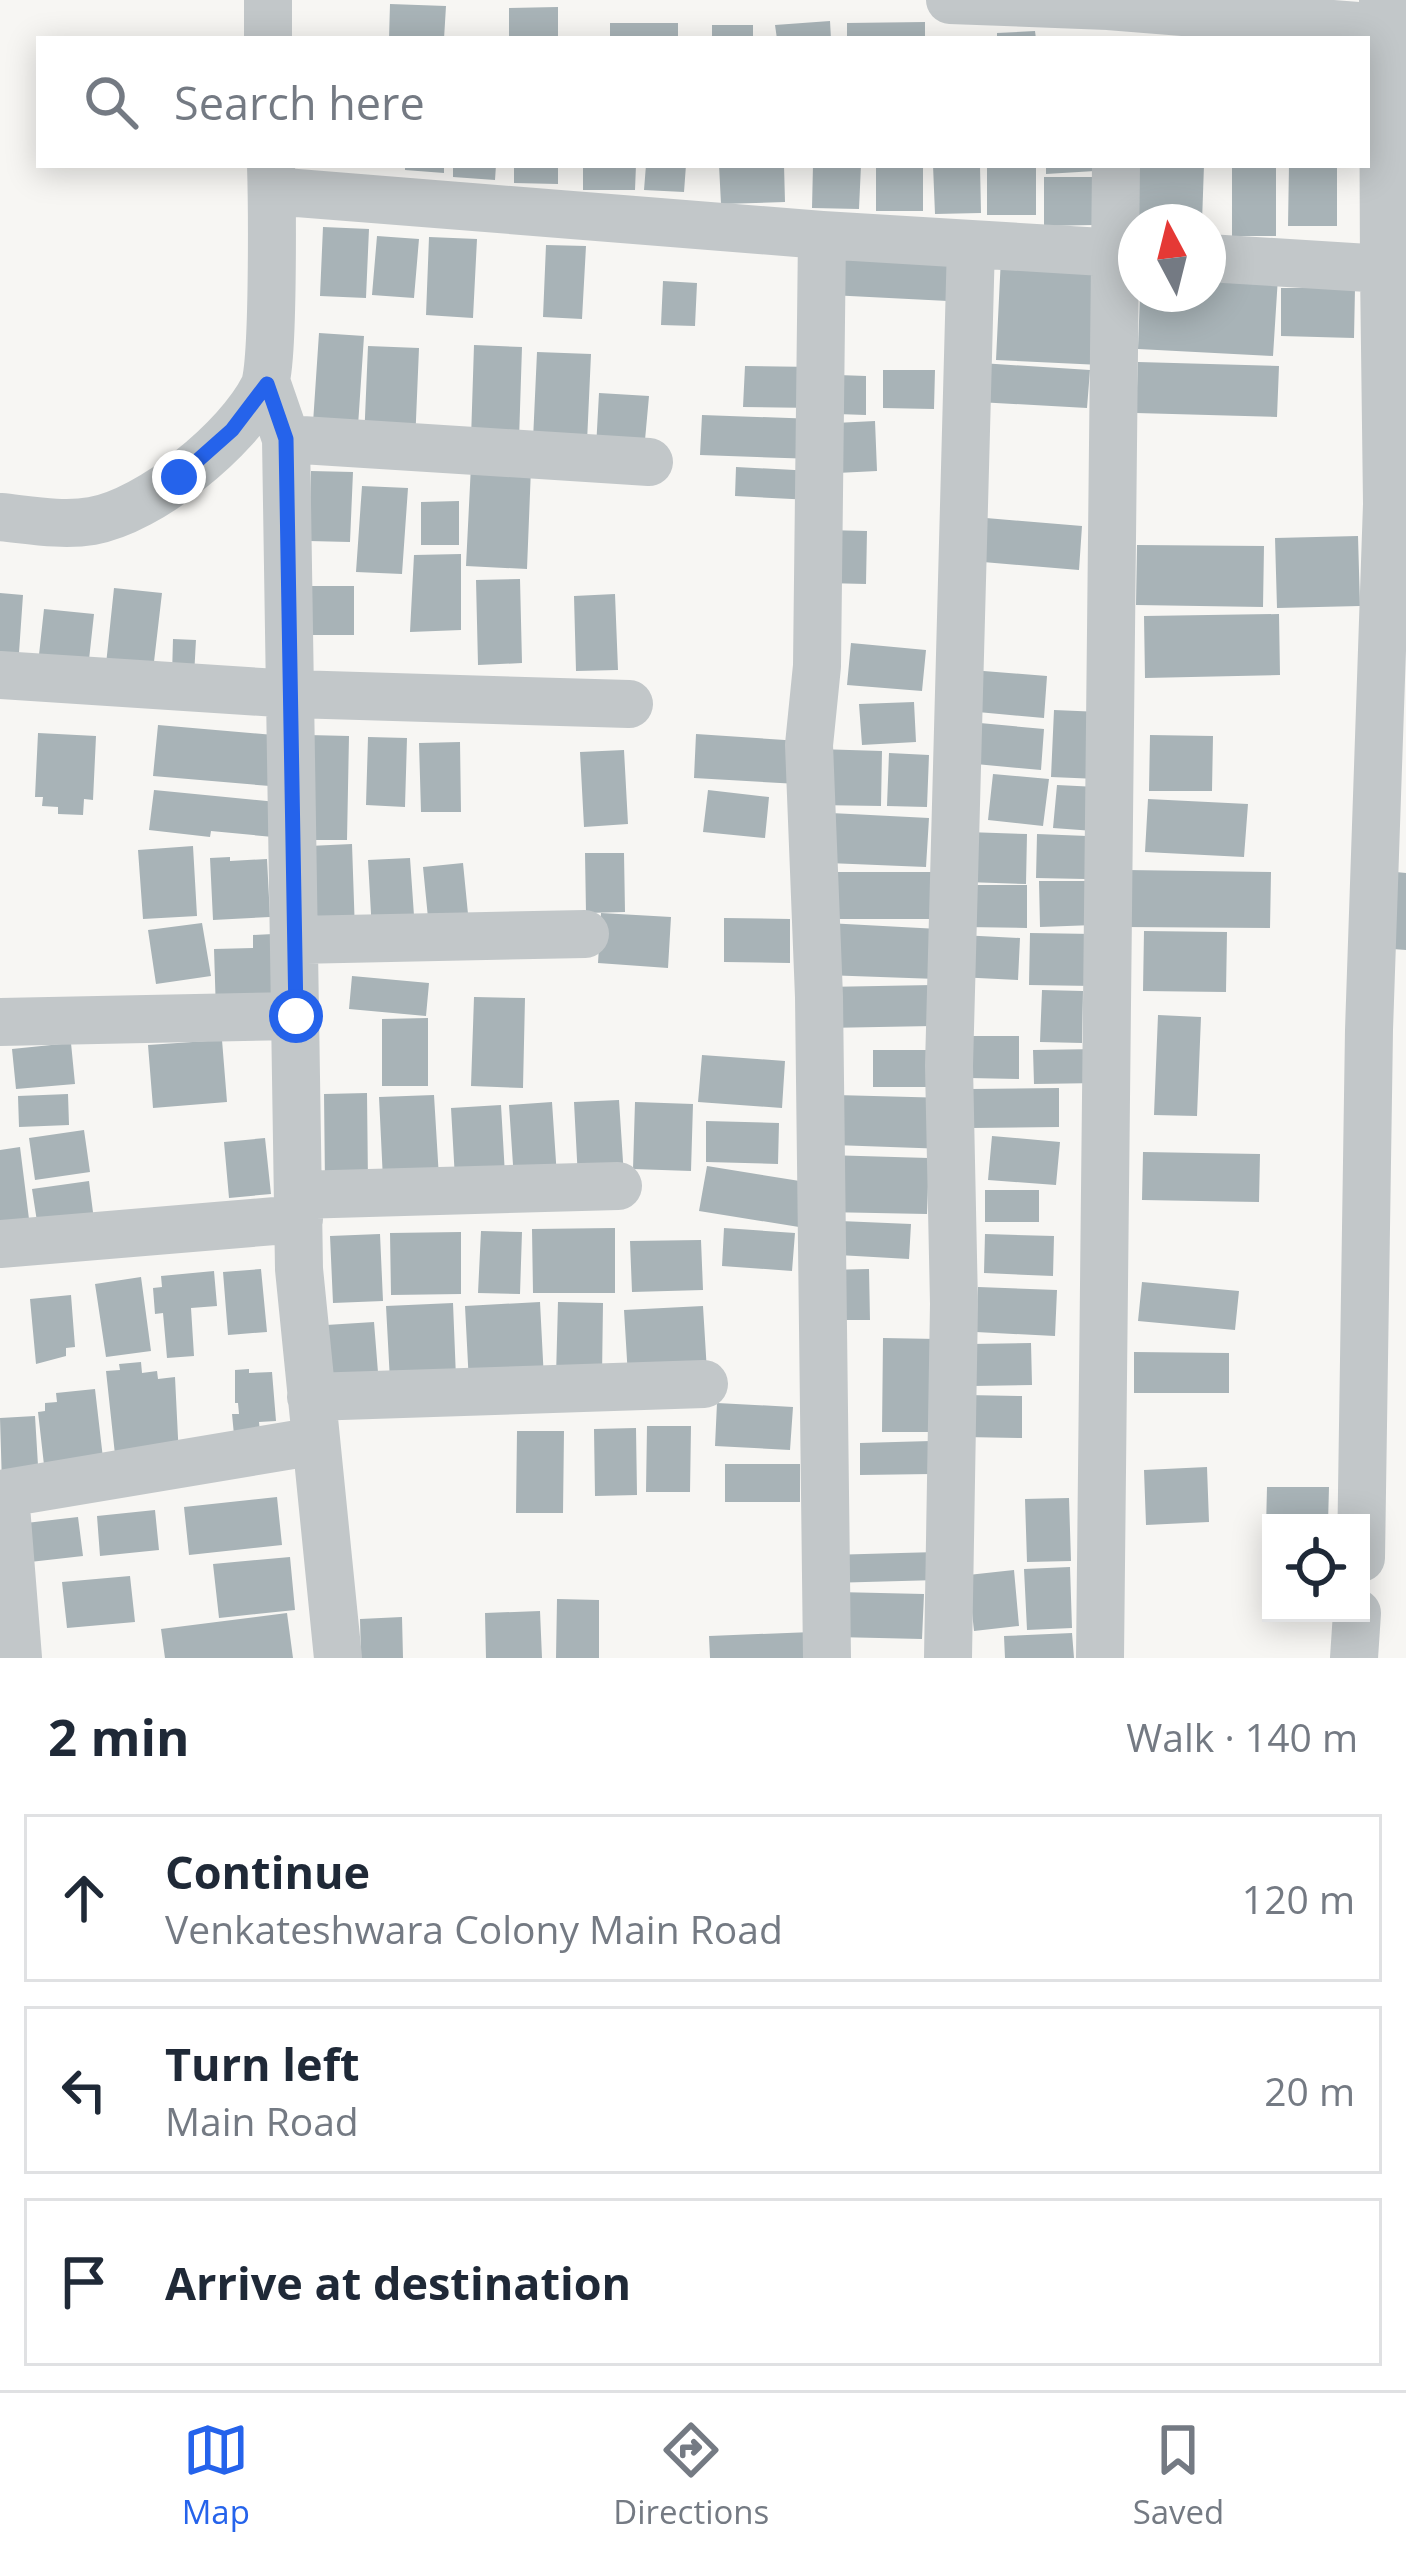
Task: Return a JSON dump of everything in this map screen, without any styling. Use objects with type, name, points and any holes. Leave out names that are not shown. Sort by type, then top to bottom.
[{"type":"street","points":[[268,0],[268,36]]},
{"type":"street","points":[[950,0],[1108,15],[1383,14],[1395,269],[1369,1030],[1362,1514]]},
{"type":"street","points":[[1116,168],[1121,204]]},
{"type":"street","points":[[338,1658],[299,1269],[286,439],[267,384],[271,178],[822,235],[1118,252]]},
{"type":"street","points":[[822,235],[817,666],[809,745],[818,997],[827,1658]]},
{"type":"street","points":[[948,1658],[954,1304],[950,1066],[971,244]]},
{"type":"street","points":[[1226,259],[1395,269]]},
{"type":"street","points":[[1100,1658],[1126,312]]},
{"type":"street","points":[[0,517],[91,521],[129,510],[179,477],[232,430],[267,384]]},
{"type":"street","points":[[286,439],[649,462]]},
{"type":"street","points":[[0,675],[293,694],[629,704]]},
{"type":"street","points":[[295,940],[585,934]]},
{"type":"street","points":[[0,1022],[296,1016]]},
{"type":"street","points":[[0,1244],[298,1207],[618,1186]]},
{"type":"street","points":[[18,1658],[2,1494],[314,1419],[704,1384]]},
{"type":"street","points":[[1354,1658],[1356,1622]]},
{"type":"building","points":[[390,4],[446,6],[444,36],[389,36]]},
{"type":"building","points":[[558,7],[558,36],[509,36],[509,8]]},
{"type":"building","points":[[830,21],[831,36],[777,36],[775,25]]},
{"type":"building","points":[[925,22],[925,36],[847,36],[847,23]]},
{"type":"building","points":[[610,23],[678,23],[678,36],[610,36]]},
{"type":"building","points":[[712,25],[753,25],[753,36],[712,36]]},
{"type":"building","points":[[1035,31],[1036,36],[997,36]]},
{"type":"building","points":[[444,168],[444,173],[405,170]]},
{"type":"building","points":[[453,168],[496,168],[495,180],[453,177]]},
{"type":"building","points":[[514,168],[558,168],[558,184],[514,183]]},
{"type":"building","points":[[583,168],[636,168],[635,190],[583,190]]},
{"type":"building","points":[[646,168],[686,168],[684,192],[644,190]]},
{"type":"building","points":[[719,168],[784,168],[785,202],[721,204]]},
{"type":"building","points":[[813,168],[861,168],[859,209],[812,208]]},
{"type":"building","points":[[876,168],[923,168],[923,211],[876,211]]},
{"type":"building","points":[[933,168],[980,168],[981,213],[935,214]]},
{"type":"building","points":[[987,168],[1036,168],[1036,215],[987,215]]},
{"type":"building","points":[[1046,168],[1095,168],[1095,171],[1046,174]]},
{"type":"building","points":[[1133,168],[1204,168],[1203,204],[1135,204]]},
{"type":"building","points":[[1232,168],[1276,168],[1276,236],[1232,236]]},
{"type":"building","points":[[1289,168],[1337,168],[1337,226],[1288,226]]},
{"type":"building","points":[[1044,177],[1092,177],[1093,225],[1044,226]]},
{"type":"building","points":[[323,227],[369,229],[366,298],[320,296]]},
{"type":"building","points":[[377,236],[419,239],[414,298],[372,295]]},
{"type":"building","points":[[429,237],[477,239],[473,318],[426,315]]},
{"type":"building","points":[[546,245],[586,246],[582,319],[543,317]]},
{"type":"building","points":[[833,248],[951,254],[948,301],[830,295]]},
{"type":"building","points":[[1001,257],[1106,262],[1101,365],[996,360]]},
{"type":"building","points":[[1226,274],[1278,277],[1273,356],[1138,349],[1139,312],[1226,312]]},
{"type":"building","points":[[663,281],[697,283],[695,326],[661,325]]},
{"type":"building","points":[[1281,288],[1355,288],[1354,338],[1281,336]]},
{"type":"building","points":[[319,333],[364,336],[357,441],[312,438]]},
{"type":"building","points":[[474,345],[522,347],[519,440],[471,439]]},
{"type":"building","points":[[368,346],[419,348],[415,444],[364,441]]},
{"type":"building","points":[[537,352],[591,354],[587,442],[533,440]]},
{"type":"building","points":[[1138,362],[1279,366],[1277,417],[1136,413]]},
{"type":"building","points":[[981,363],[1090,370],[1087,408],[978,402]]},
{"type":"building","points":[[745,366],[815,367],[815,408],[743,407]]},
{"type":"building","points":[[883,370],[935,370],[934,409],[883,408]]},
{"type":"building","points":[[838,375],[866,376],[866,415],[837,414]]},
{"type":"building","points":[[599,393],[649,396],[644,451],[596,448]]},
{"type":"building","points":[[702,415],[816,419],[815,459],[700,455]]},
{"type":"building","points":[[875,421],[877,471],[837,473],[835,423]]},
{"type":"building","points":[[471,465],[531,468],[527,569],[466,566]]},
{"type":"building","points":[[736,467],[813,471],[812,500],[735,496]]},
{"type":"building","points":[[311,471],[353,472],[350,542],[309,541]]},
{"type":"building","points":[[362,486],[408,488],[402,574],[356,572]]},
{"type":"building","points":[[459,501],[459,545],[421,545],[421,502]]},
{"type":"building","points":[[986,518],[1082,526],[1079,570],[983,562]]},
{"type":"building","points":[[826,530],[867,531],[866,584],[825,583]]},
{"type":"building","points":[[1358,536],[1360,606],[1277,608],[1275,538]]},
{"type":"building","points":[[1137,545],[1264,546],[1263,607],[1136,605]]},
{"type":"building","points":[[461,554],[461,630],[410,632],[414,555]]},
{"type":"building","points":[[520,579],[522,663],[478,665],[476,580]]},
{"type":"building","points":[[305,586],[354,586],[354,635],[305,635]]},
{"type":"building","points":[[114,588],[162,593],[152,679],[105,674]]},
{"type":"building","points":[[0,593],[23,595],[18,667],[0,666]]},
{"type":"building","points":[[615,594],[618,670],[576,671],[574,596]]},
{"type":"building","points":[[44,609],[94,614],[87,678],[37,673]]},
{"type":"building","points":[[1279,614],[1280,675],[1145,678],[1144,616]]},
{"type":"building","points":[[173,639],[196,640],[194,676],[172,675]]},
{"type":"building","points":[[851,643],[926,650],[922,691],[847,685]]},
{"type":"building","points":[[971,670],[1047,676],[1044,718],[967,711]]},
{"type":"building","points":[[914,702],[916,742],[862,745],[859,704]]},
{"type":"building","points":[[1054,710],[1101,712],[1098,779],[1051,777]]},
{"type":"building","points":[[969,722],[1044,729],[1041,770],[965,763]]},
{"type":"building","points":[[158,725],[274,735],[270,786],[153,776]]},
{"type":"building","points":[[38,733],[96,736],[93,800],[84,799],[83,815],[58,814],[58,807],[42,806],[43,797],[35,797]]},
{"type":"building","points":[[696,734],[800,741],[798,784],[694,778]]},
{"type":"building","points":[[308,735],[349,736],[347,840],[306,840]]},
{"type":"building","points":[[1150,735],[1213,736],[1212,791],[1149,791]]},
{"type":"building","points":[[368,737],[407,738],[405,807],[366,805]]},
{"type":"building","points":[[460,742],[461,812],[421,812],[419,743]]},
{"type":"building","points":[[817,749],[882,751],[881,806],[816,805]]},
{"type":"building","points":[[624,750],[628,824],[584,827],[580,752]]},
{"type":"building","points":[[889,753],[929,755],[927,807],[887,806]]},
{"type":"building","points":[[993,774],[1049,779],[1043,826],[988,820]]},
{"type":"building","points":[[1057,785],[1097,787],[1094,831],[1053,828]]},
{"type":"building","points":[[154,790],[277,802],[273,837],[149,830]]},
{"type":"building","points":[[708,790],[769,797],[765,838],[703,832]]},
{"type":"building","points":[[1148,799],[1248,804],[1244,857],[1145,852]]},
{"type":"building","points":[[831,813],[929,818],[926,867],[828,863]]},
{"type":"building","points":[[967,832],[1027,834],[1026,884],[966,882]]},
{"type":"building","points":[[1037,834],[1087,836],[1085,879],[1036,878]]},
{"type":"building","points":[[352,844],[355,932],[312,933],[309,846]]},
{"type":"building","points":[[193,846],[197,916],[143,919],[138,850]]},
{"type":"building","points":[[585,853],[624,853],[625,912],[586,913]]},
{"type":"building","points":[[230,857],[230,861],[267,859],[270,917],[213,920],[210,858]]},
{"type":"building","points":[[410,858],[415,930],[372,932],[368,860]]},
{"type":"building","points":[[463,863],[468,914],[428,918],[423,867]]},
{"type":"building","points":[[1126,870],[1271,872],[1270,928],[1125,927]]},
{"type":"building","points":[[1386,871],[1406,873],[1406,950],[1379,948]]},
{"type":"building","points":[[830,872],[935,872],[935,919],[831,919]]},
{"type":"building","points":[[1039,881],[1093,881],[1094,925],[1040,927]]},
{"type":"building","points":[[965,885],[1027,885],[1027,928],[965,927]]},
{"type":"building","points":[[601,913],[671,917],[668,968],[598,963]]},
{"type":"building","points":[[724,918],[790,919],[790,963],[724,962]]},
{"type":"building","points":[[202,923],[211,976],[156,984],[148,930]]},
{"type":"building","points":[[827,923],[939,929],[937,979],[824,975]]},
{"type":"building","points":[[1144,931],[1227,932],[1226,992],[1143,991]]},
{"type":"building","points":[[1030,933],[1094,934],[1093,986],[1029,985]]},
{"type":"building","points":[[273,934],[276,1011],[216,1013],[214,949],[253,948],[253,935]]},
{"type":"building","points":[[960,935],[1020,938],[1018,980],[958,977]]},
{"type":"building","points":[[352,976],[429,983],[426,1016],[349,1009]]},
{"type":"building","points":[[933,985],[933,1026],[825,1028],[824,987]]},
{"type":"building","points":[[1042,990],[1083,991],[1082,1043],[1040,1042]]},
{"type":"building","points":[[474,997],[525,998],[523,1088],[471,1086]]},
{"type":"building","points":[[1158,1015],[1201,1017],[1197,1116],[1154,1115]]},
{"type":"building","points":[[428,1018],[428,1086],[382,1086],[382,1019]]},
{"type":"building","points":[[970,1036],[1019,1036],[1019,1079],[969,1078]]},
{"type":"building","points":[[222,1040],[227,1102],[153,1108],[148,1045]]},
{"type":"building","points":[[71,1043],[75,1084],[16,1089],[12,1049]]},
{"type":"building","points":[[1099,1049],[1100,1083],[1034,1084],[1033,1050]]},
{"type":"building","points":[[873,1050],[937,1050],[937,1087],[873,1087]]},
{"type":"building","points":[[702,1055],[785,1061],[782,1108],[698,1102]]},
{"type":"building","points":[[1059,1088],[1059,1127],[970,1128],[970,1089]]},
{"type":"building","points":[[367,1093],[368,1184],[325,1184],[324,1094]]},
{"type":"building","points":[[68,1094],[69,1125],[19,1127],[18,1096]]},
{"type":"building","points":[[434,1095],[439,1178],[383,1180],[379,1097]]},
{"type":"building","points":[[836,1095],[949,1098],[947,1149],[834,1145]]},
{"type":"building","points":[[619,1100],[624,1177],[578,1179],[574,1102]]},
{"type":"building","points":[[552,1102],[557,1177],[514,1180],[509,1105]]},
{"type":"building","points":[[635,1102],[693,1104],[691,1171],[633,1169]]},
{"type":"building","points":[[501,1105],[505,1175],[455,1179],[451,1108]]},
{"type":"building","points":[[706,1121],[779,1123],[778,1164],[706,1162]]},
{"type":"building","points":[[84,1130],[90,1172],[35,1180],[29,1138]]},
{"type":"building","points":[[992,1136],[1060,1142],[1056,1185],[988,1180]]},
{"type":"building","points":[[265,1138],[271,1194],[229,1198],[224,1142]]},
{"type":"building","points":[[20,1147],[30,1227],[0,1230],[0,1150]]},
{"type":"building","points":[[1143,1152],[1260,1154],[1259,1202],[1142,1200]]},
{"type":"building","points":[[826,1155],[929,1158],[927,1214],[824,1212]]},
{"type":"building","points":[[707,1166],[806,1182],[799,1227],[699,1211]]},
{"type":"building","points":[[89,1181],[94,1220],[38,1228],[32,1189]]},
{"type":"building","points":[[985,1190],[1039,1190],[1039,1222],[985,1222]]},
{"type":"building","points":[[840,1221],[911,1224],[909,1259],[838,1255]]},
{"type":"building","points":[[615,1228],[615,1293],[533,1293],[532,1229]]},
{"type":"building","points":[[724,1228],[795,1233],[792,1271],[722,1266]]},
{"type":"building","points":[[481,1231],[522,1232],[520,1294],[478,1293]]},
{"type":"building","points":[[461,1232],[461,1294],[391,1295],[390,1233]]},
{"type":"building","points":[[380,1234],[383,1301],[333,1303],[330,1236]]},
{"type":"building","points":[[985,1234],[1054,1236],[1053,1276],[984,1273]]},
{"type":"building","points":[[701,1240],[703,1290],[632,1292],[630,1241]]},
{"type":"building","points":[[261,1269],[267,1332],[228,1335],[223,1272]]},
{"type":"building","points":[[869,1269],[870,1320],[828,1320],[827,1270]]},
{"type":"building","points":[[214,1271],[217,1306],[191,1308],[194,1356],[167,1358],[163,1313],[155,1314],[153,1288],[162,1287],[161,1276]]},
{"type":"building","points":[[141,1277],[151,1351],[106,1357],[95,1284]]},
{"type":"building","points":[[1142,1282],[1239,1291],[1235,1330],[1138,1321]]},
{"type":"building","points":[[978,1287],[1057,1290],[1055,1336],[976,1332]]},
{"type":"building","points":[[71,1295],[75,1347],[66,1348],[66,1356],[36,1364],[30,1299]]},
{"type":"building","points":[[540,1302],[544,1380],[469,1384],[465,1306]]},
{"type":"building","points":[[558,1302],[603,1303],[602,1377],[556,1376]]},
{"type":"building","points":[[453,1303],[456,1378],[390,1381],[386,1306]]},
{"type":"building","points":[[703,1306],[707,1372],[628,1377],[624,1310]]},
{"type":"building","points":[[374,1322],[379,1385],[331,1388],[326,1325]]},
{"type":"building","points":[[883,1338],[938,1339],[937,1432],[882,1432]]},
{"type":"building","points":[[1031,1343],[1032,1385],[971,1386],[970,1344]]},
{"type":"building","points":[[1134,1352],[1229,1353],[1229,1393],[1134,1393]]},
{"type":"building","points":[[141,1362],[142,1373],[157,1371],[158,1379],[175,1377],[179,1458],[116,1464],[106,1371]]},
{"type":"building","points":[[249,1369],[249,1373],[272,1372],[276,1421],[259,1422],[260,1433],[234,1435],[232,1414],[239,1414],[235,1370]]},
{"type":"building","points":[[95,1389],[104,1467],[44,1465],[38,1412],[45,1411],[45,1403],[57,1402],[56,1393]]},
{"type":"building","points":[[966,1395],[1022,1396],[1022,1438],[965,1437]]},
{"type":"building","points":[[717,1403],[793,1407],[790,1450],[715,1446]]},
{"type":"building","points":[[35,1416],[39,1482],[2,1485],[0,1418]]},
{"type":"building","points":[[647,1426],[691,1426],[690,1492],[646,1492]]},
{"type":"building","points":[[636,1428],[637,1495],[595,1496],[594,1429]]},
{"type":"building","points":[[517,1431],[564,1431],[563,1513],[516,1513]]},
{"type":"building","points":[[931,1441],[932,1474],[860,1475],[860,1443]]},
{"type":"building","points":[[725,1464],[800,1464],[800,1502],[725,1502]]},
{"type":"building","points":[[1207,1467],[1209,1522],[1146,1525],[1144,1470]]},
{"type":"building","points":[[1267,1487],[1329,1487],[1328,1514],[1266,1514]]},
{"type":"building","points":[[277,1497],[282,1545],[189,1555],[184,1507]]},
{"type":"building","points":[[1069,1498],[1071,1561],[1027,1562],[1025,1499]]},
{"type":"building","points":[[155,1510],[159,1550],[100,1556],[97,1516]]},
{"type":"building","points":[[78,1517],[83,1556],[30,1562],[26,1523]]},
{"type":"building","points":[[937,1552],[938,1580],[829,1583],[828,1555]]},
{"type":"building","points":[[290,1557],[295,1610],[219,1618],[213,1564]]},
{"type":"building","points":[[1070,1567],[1072,1628],[1027,1630],[1024,1569]]},
{"type":"building","points":[[1014,1570],[1019,1626],[974,1631],[968,1575]]},
{"type":"building","points":[[130,1576],[135,1622],[67,1628],[62,1582]]},
{"type":"building","points":[[837,1592],[924,1594],[922,1639],[836,1637]]},
{"type":"building","points":[[557,1599],[599,1600],[599,1658],[556,1658]]},
{"type":"building","points":[[540,1611],[542,1658],[486,1658],[485,1613]]},
{"type":"building","points":[[287,1613],[293,1658],[165,1658],[161,1629]]},
{"type":"building","points":[[402,1617],[403,1658],[361,1658],[360,1619]]},
{"type":"building","points":[[812,1632],[813,1658],[710,1658],[709,1636]]},
{"type":"building","points":[[1072,1633],[1074,1658],[1005,1658],[1004,1636]]},
{"type":"route","points":[[179,477],[232,430],[267,384],[286,439],[296,1016]]}]
